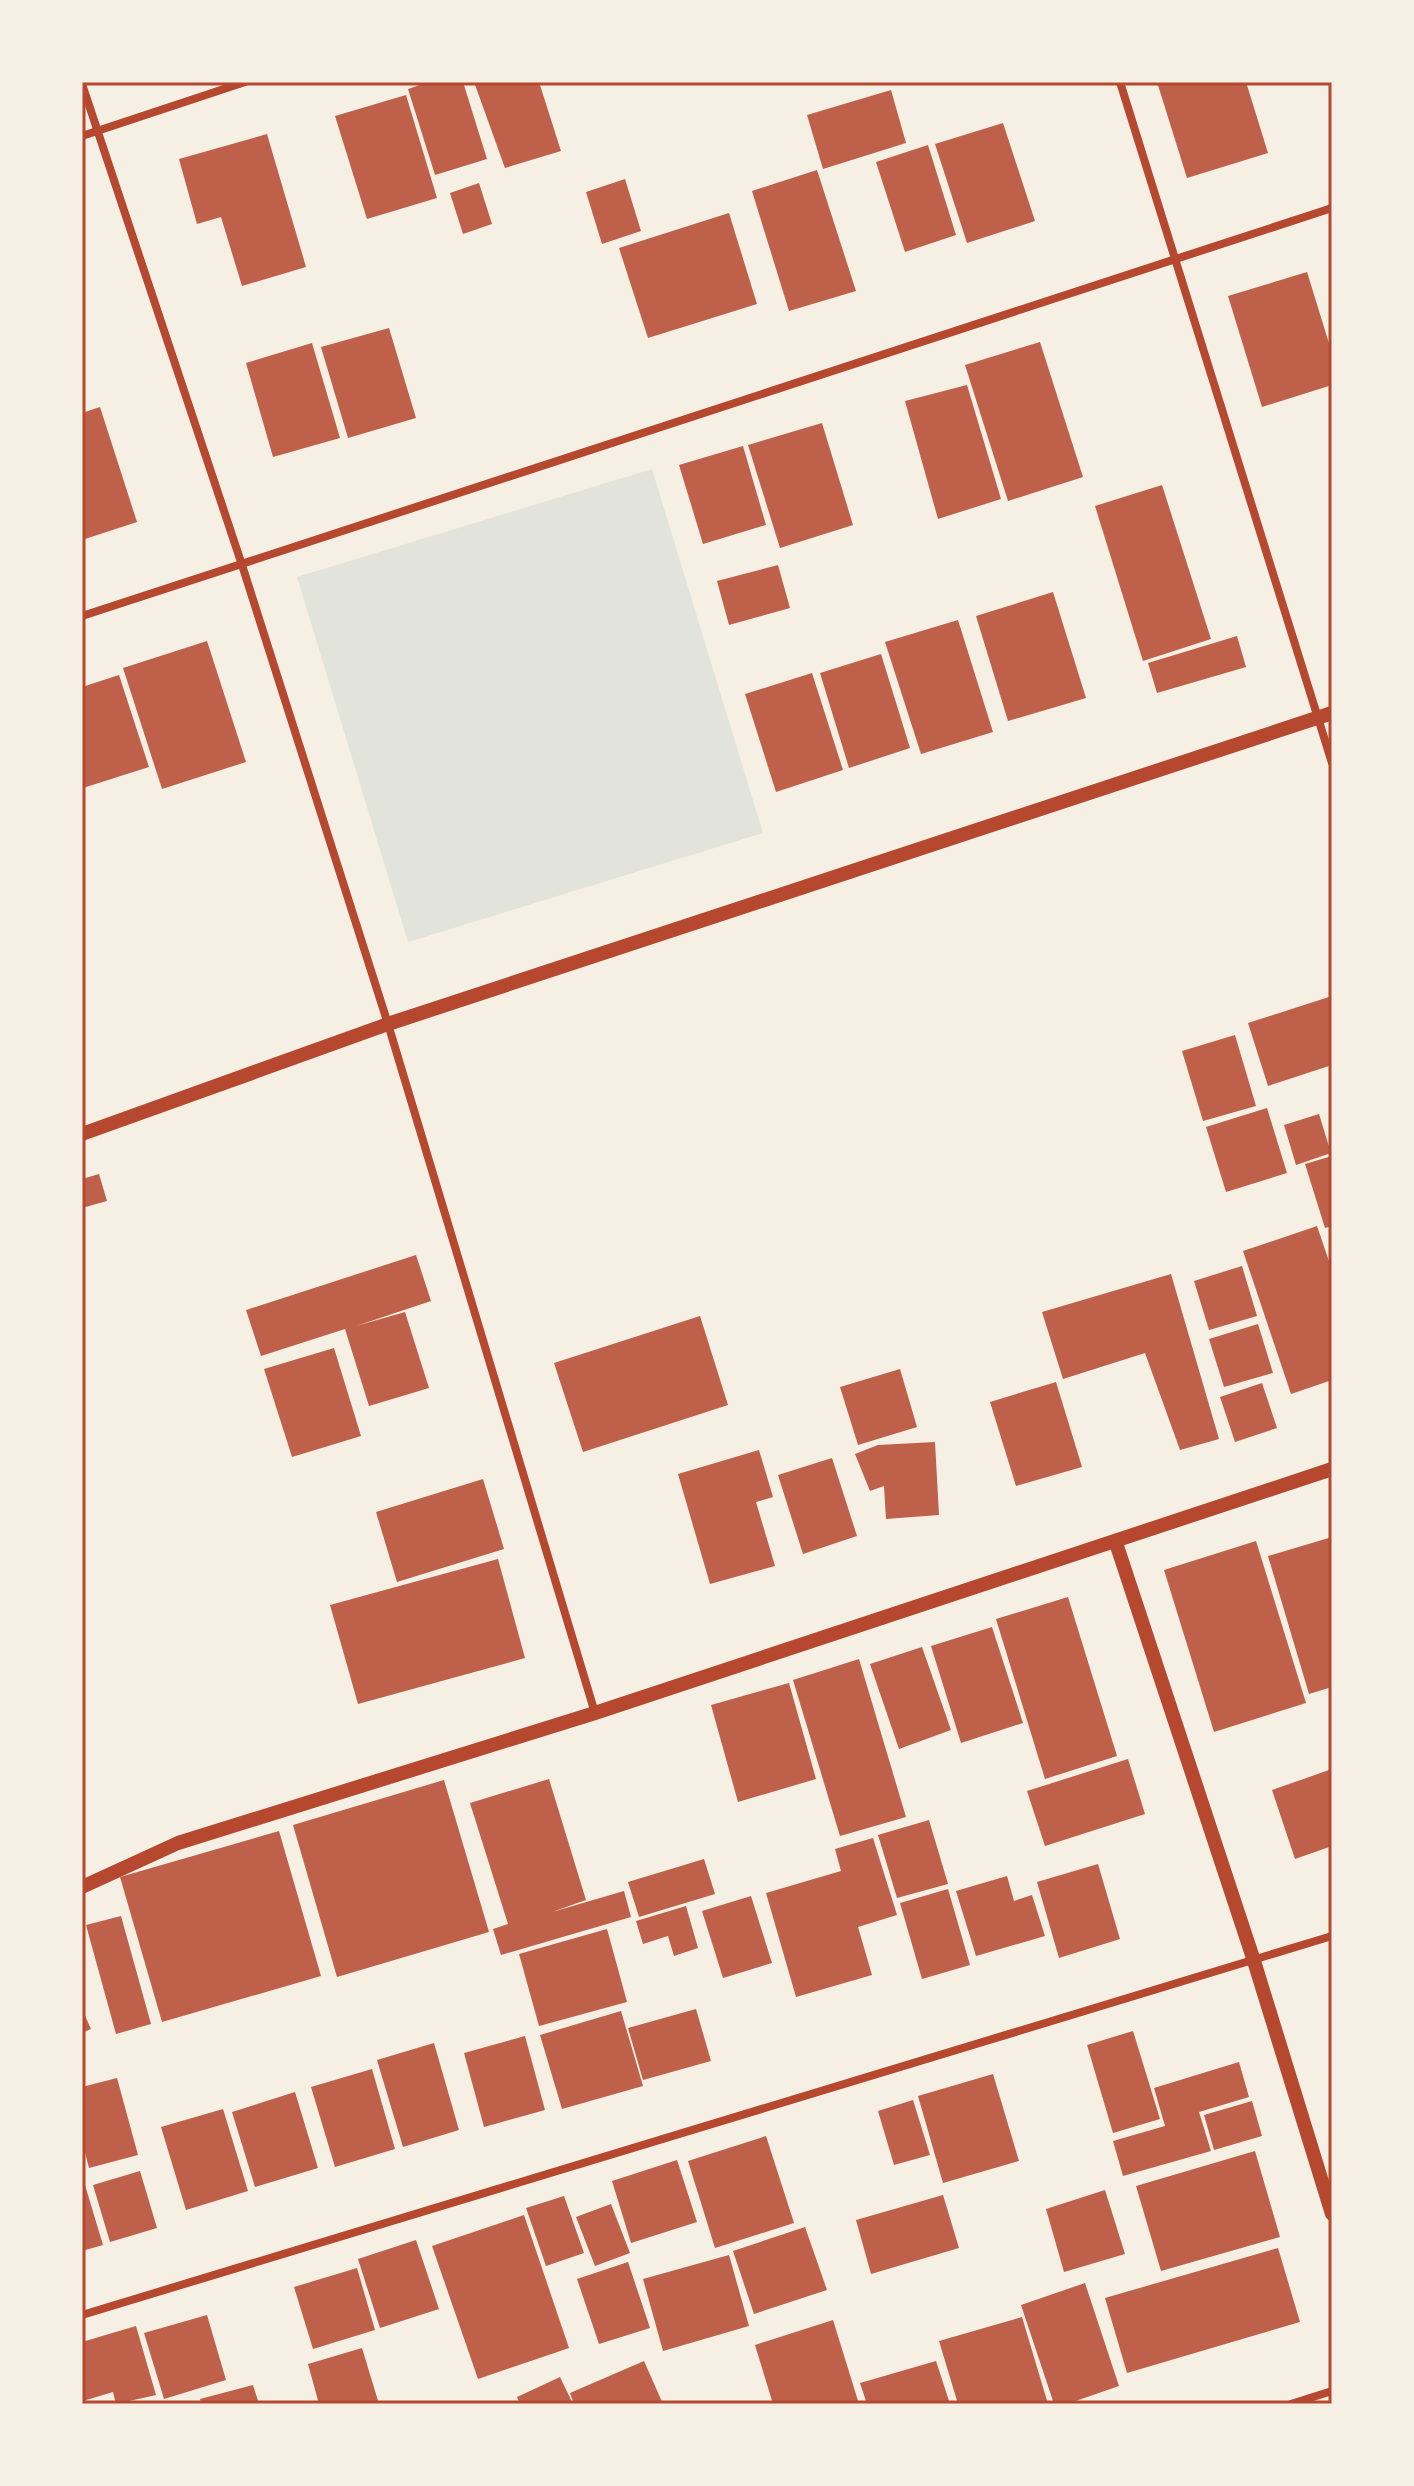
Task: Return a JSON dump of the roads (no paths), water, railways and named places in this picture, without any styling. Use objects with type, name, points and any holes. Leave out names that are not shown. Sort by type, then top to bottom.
[{"type":"street","points":[[82,136],[245,82]]},
{"type":"street","points":[[1120,82],[1174,258],[1325,715],[1332,763]]},
{"type":"street","points":[[82,84],[242,565],[388,1024],[595,1713]]},
{"type":"street","points":[[82,616],[1332,208]]},
{"type":"street","points":[[82,1134],[388,1024],[1325,715]]},
{"type":"street","points":[[82,1887],[178,1843],[595,1713],[1332,1469]]},
{"type":"street","points":[[1116,1543],[1254,1961],[1332,2214]]},
{"type":"street","points":[[82,2315],[1332,1936]]},
{"type":"street","points":[[1291,2404],[1332,2391]]}]
